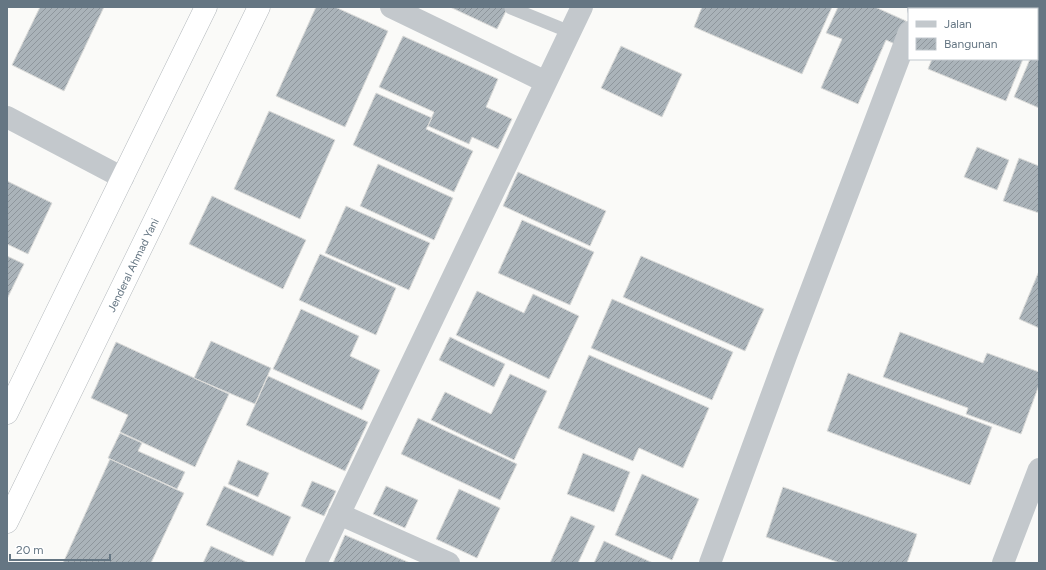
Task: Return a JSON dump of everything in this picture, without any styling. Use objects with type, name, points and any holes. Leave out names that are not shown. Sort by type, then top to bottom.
[{"type":"highway","points":[[7,413],[206,7]]},
{"type":"highway","name":"Jenderal Ahmad Yani","points":[[7,522],[259,7]]},
{"type":"street","points":[[391,7],[546,82]]},
{"type":"street","points":[[316,563],[582,7]]},
{"type":"street","points":[[710,563],[786,356],[908,35]]},
{"type":"street","points":[[7,117],[123,178]]},
{"type":"street","points":[[1003,563],[1039,469]]},
{"type":"street","points":[[339,514],[449,563]]},
{"type":"lane","points":[[512,8],[570,32]]},
{"type":"building","points":[[40,7],[104,7],[64,91],[12,65]]},
{"type":"building","points":[[316,7],[335,7],[388,31],[345,127],[276,96]]},
{"type":"building","points":[[450,7],[508,7],[497,29]]},
{"type":"building","points":[[702,7],[832,7],[802,74],[694,27]]},
{"type":"building","points":[[838,7],[875,7],[906,21],[895,44],[886,40],[858,104],[821,88],[842,39],[826,33]]},
{"type":"building","points":[[403,36],[498,79],[486,107],[512,119],[498,149],[472,137],[469,144],[428,126],[434,112],[379,87]]},
{"type":"building","points":[[621,46],[682,74],[662,117],[601,88]]},
{"type":"building","points":[[932,60],[1023,60],[1006,101],[928,69]]},
{"type":"building","points":[[1030,60],[1039,60],[1039,108],[1014,97]]},
{"type":"building","points":[[376,93],[432,118],[426,129],[473,151],[454,192],[353,145]]},
{"type":"building","points":[[269,111],[335,140],[300,219],[234,189]]},
{"type":"building","points":[[977,147],[1009,160],[997,190],[964,177]]},
{"type":"building","points":[[1019,158],[1039,166],[1039,213],[1003,201]]},
{"type":"building","points":[[378,164],[453,198],[434,240],[360,206]]},
{"type":"building","points":[[518,172],[606,211],[590,246],[503,206]]},
{"type":"building","points":[[7,181],[52,203],[28,254],[7,244]]},
{"type":"building","points":[[212,196],[306,240],[283,289],[189,244]]},
{"type":"building","points":[[346,206],[430,243],[409,290],[325,253]]},
{"type":"building","points":[[522,220],[594,252],[570,305],[498,273]]},
{"type":"building","points":[[320,254],[396,288],[376,335],[299,300]]},
{"type":"building","points":[[7,256],[24,264],[7,299]]},
{"type":"building","points":[[641,256],[764,309],[745,351],[623,297]]},
{"type":"building","points":[[1039,271],[1039,328],[1019,319]]},
{"type":"building","points":[[477,291],[524,313],[533,294],[579,316],[549,379],[456,335]]},
{"type":"building","points":[[612,299],[733,352],[712,400],[591,348]]},
{"type":"building","points":[[301,309],[359,336],[350,356],[380,370],[362,410],[273,369]]},
{"type":"building","points":[[900,332],[983,363],[987,353],[1039,372],[1039,385],[1021,434],[966,414],[968,408],[883,377]]},
{"type":"building","points":[[450,337],[505,364],[494,387],[439,360]]},
{"type":"building","points":[[211,341],[271,368],[255,404],[194,378]]},
{"type":"building","points":[[116,342],[229,394],[195,467],[120,432],[128,415],[91,398]]},
{"type":"building","points":[[589,355],[709,408],[683,468],[639,448],[633,461],[558,428]]},
{"type":"building","points":[[848,373],[992,427],[970,485],[827,431]]},
{"type":"building","points":[[510,374],[547,391],[514,460],[431,420],[445,392],[491,414]]},
{"type":"building","points":[[268,376],[368,422],[345,471],[246,425]]},
{"type":"building","points":[[418,418],[517,464],[500,500],[401,454]]},
{"type":"building","points":[[120,433],[142,443],[138,451],[185,472],[177,489],[108,458]]},
{"type":"building","points":[[583,453],[630,472],[614,512],[567,494]]},
{"type":"building","points":[[110,459],[184,493],[151,563],[63,563]]},
{"type":"building","points":[[238,460],[269,473],[258,497],[228,484]]},
{"type":"building","points":[[642,474],[699,499],[672,560],[615,535]]},
{"type":"building","points":[[312,481],[336,491],[324,516],[301,506]]},
{"type":"building","points":[[224,486],[291,517],[273,556],[206,525]]},
{"type":"building","points":[[386,486],[418,500],[405,528],[373,514]]},
{"type":"building","points":[[783,487],[917,534],[907,563],[840,563],[766,537]]},
{"type":"building","points":[[459,489],[500,508],[477,558],[436,539]]},
{"type":"building","points":[[571,516],[595,526],[578,563],[550,563]]},
{"type":"building","points":[[345,535],[410,563],[333,563]]},
{"type":"building","points":[[604,541],[653,563],[594,563]]},
{"type":"building","points":[[211,546],[249,563],[203,563]]}]
